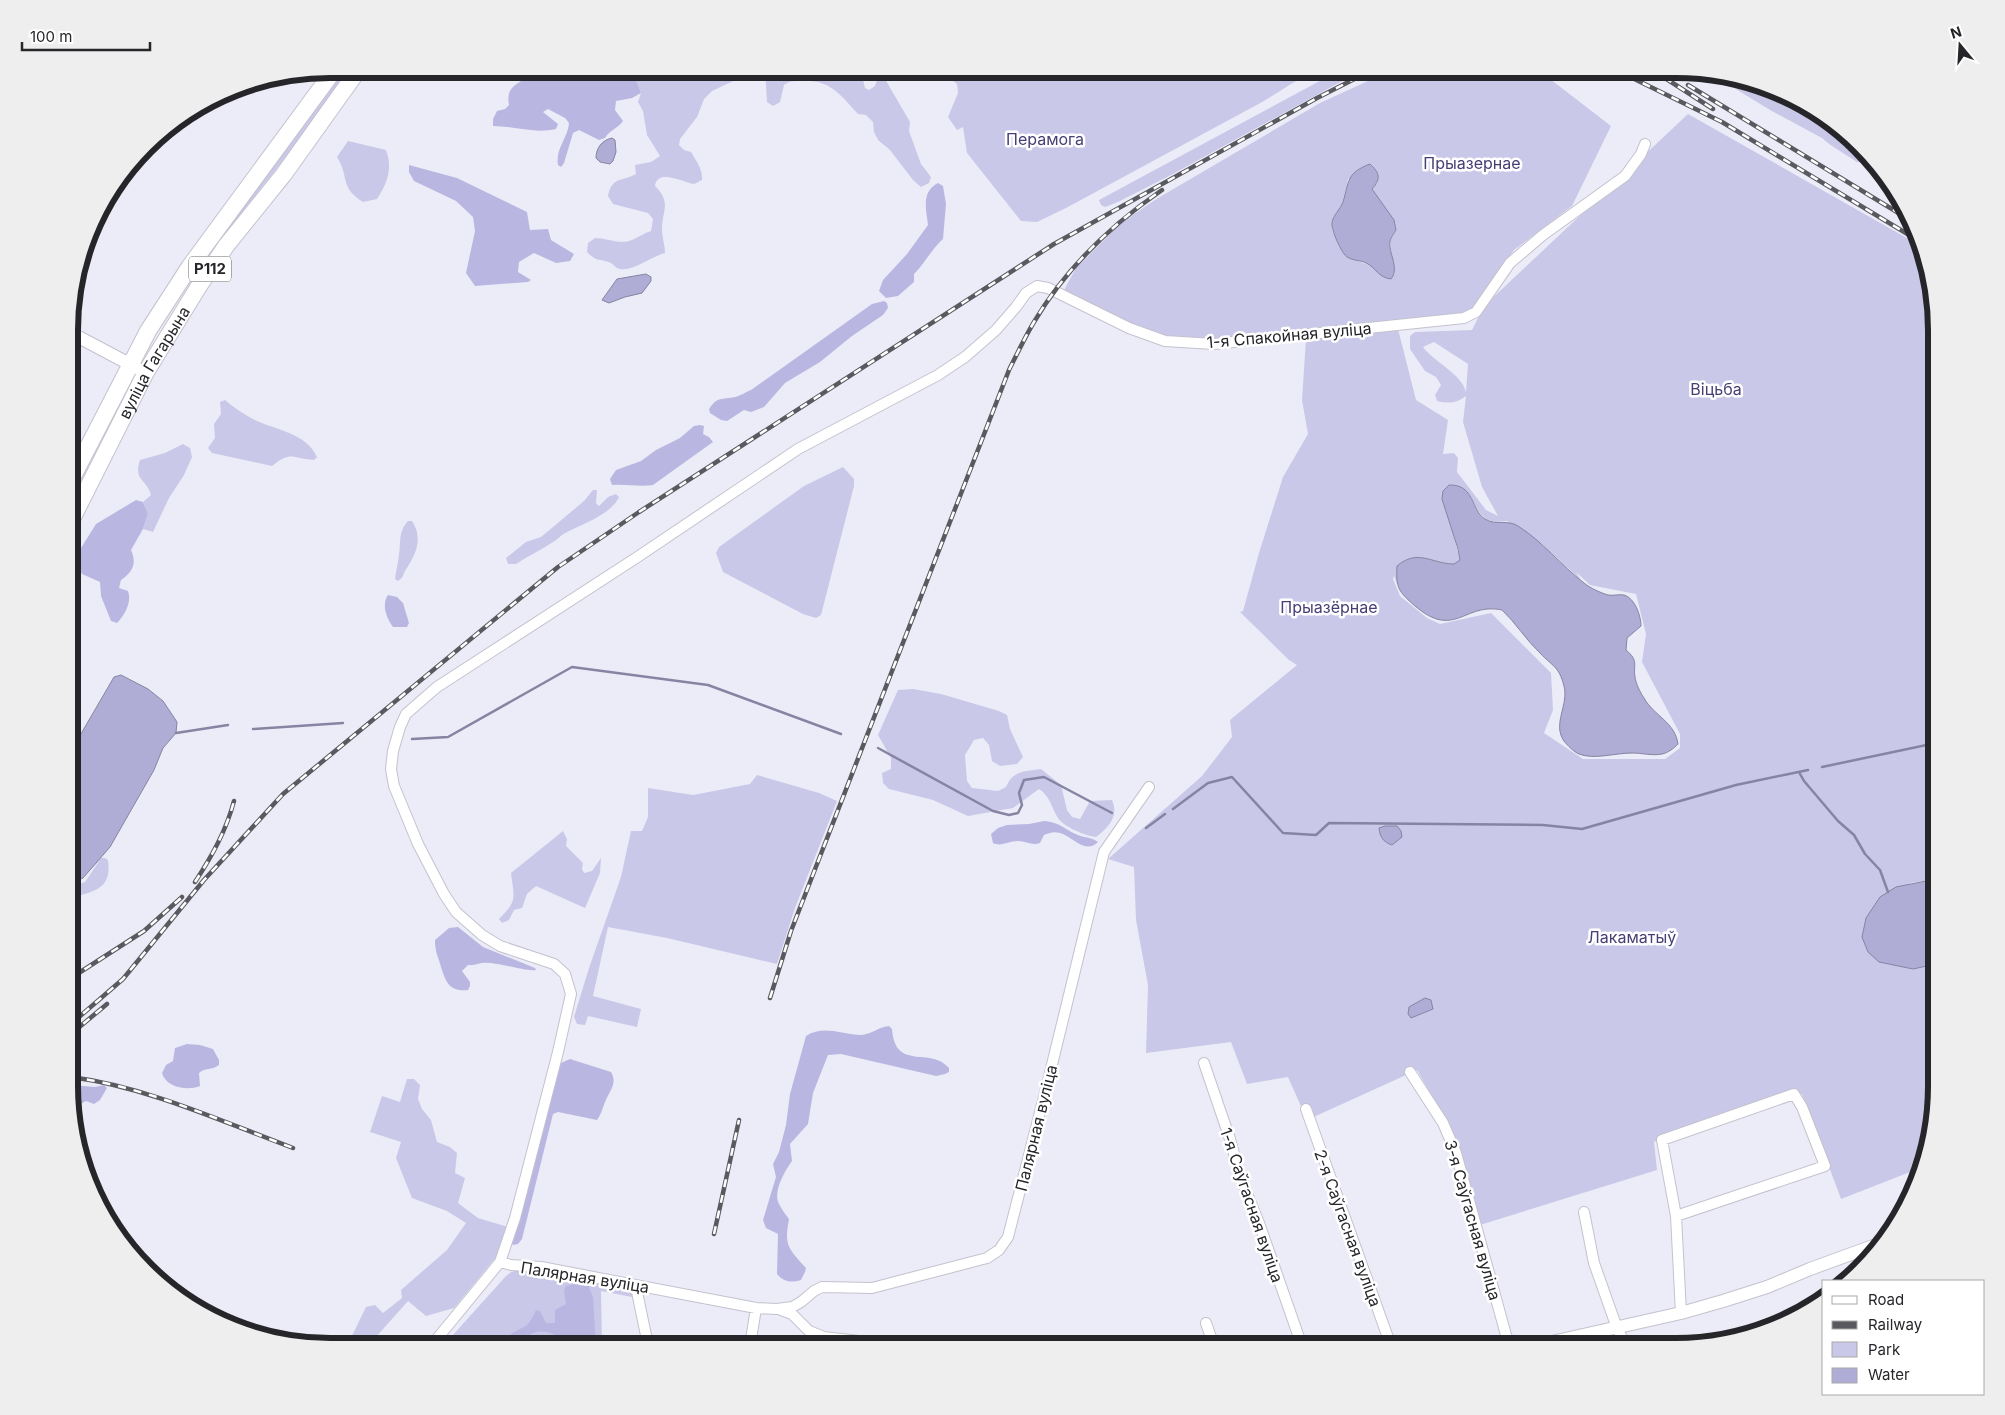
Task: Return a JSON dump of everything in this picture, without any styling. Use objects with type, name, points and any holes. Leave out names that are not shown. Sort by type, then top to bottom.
[{"type":"main road","name":"вуліца Гагарына","points":[[78,466],[143,339],[190,266],[329,78]]},
{"type":"main road","points":[[343,78],[346,88]]},
{"type":"main road","name":"вуліца Гагарына","points":[[78,507],[146,372],[198,286],[226,246],[284,174],[351,78]]},
{"type":"street","name":"1-я Спакойная вуліца","points":[[500,1262],[514,1218],[558,1052],[571,994],[565,974],[554,964],[500,946],[482,935],[456,912],[444,894],[418,844],[394,786],[391,769],[393,751],[406,714],[437,687],[636,558],[798,449],[938,375],[965,357],[996,330],[1026,293],[1037,286],[1048,288],[1077,304],[1129,328],[1165,341],[1214,344],[1464,318],[1476,312],[1510,263],[1569,216],[1625,176],[1641,154],[1645,144]]},
{"type":"street","points":[[78,337],[146,372]]},
{"type":"street","name":"Палярная вуліца","points":[[438,1338],[500,1262],[511,1265],[541,1267],[756,1308],[777,1309],[792,1307],[822,1287],[872,1288],[987,1258],[999,1250],[1005,1244],[1047,1085],[1104,852],[1148,786]]},
{"type":"street","name":"1-я Саўгасная вуліца","points":[[1204,1063],[1230,1139],[1241,1179],[1299,1338]]},
{"type":"street","name":"3-я Саўгасная вуліца","points":[[1410,1072],[1443,1123],[1456,1153],[1507,1338]]},
{"type":"street","points":[[1676,1216],[1825,1166],[1802,1107],[1794,1094],[1662,1140],[1676,1216],[1680,1314]]},
{"type":"street","name":"2-я Саўгасная вуліца","points":[[1306,1110],[1388,1338]]},
{"type":"street","points":[[1584,1212],[1594,1263],[1622,1338]]},
{"type":"street","points":[[1571,1338],[1680,1314],[1767,1288],[1810,1269],[1868,1248]]},
{"type":"street","points":[[630,1284],[637,1292],[647,1338]]},
{"type":"street","points":[[751,1338],[756,1308]]},
{"type":"street","name":"Палярная вуліца","points":[[777,1309],[792,1314],[808,1331],[833,1338]]},
{"type":"street","points":[[1206,1323],[1209,1338]]},
{"type":"green space","points":[[636,78],[740,78],[712,91],[704,99],[697,117],[680,139],[679,145],[684,150],[691,152],[699,165],[702,180],[694,184],[665,177],[657,181],[655,186],[665,202],[662,230],[665,253],[634,267],[622,269],[617,268],[611,263],[596,259],[587,252],[588,243],[595,238],[618,242],[627,241],[651,231],[653,219],[648,213],[613,204],[608,196],[615,182],[636,174],[635,165],[651,162],[660,156],[647,135],[643,111],[638,102],[641,93]]},
{"type":"green space","points":[[766,78],[863,78],[865,88],[869,90],[875,86],[877,80],[885,79],[910,122],[909,131],[921,164],[931,177],[929,183],[921,187],[913,180],[890,150],[878,140],[874,132],[873,122],[866,115],[858,114],[839,94],[826,85],[809,81],[789,82],[784,85],[780,102],[773,106],[767,102]]},
{"type":"green space","name":"Перамога","points":[[949,78],[1301,78],[1264,101],[1037,222],[1021,221],[967,153],[963,127],[957,130],[948,117],[958,93],[957,84]]},
{"type":"green space","points":[[1325,78],[1348,78],[1118,202],[1105,207],[1101,205],[1099,200]]},
{"type":"green space","name":"Прыазернае","points":[[1374,78],[1549,78],[1611,126],[1572,206],[1514,250],[1473,308],[1447,317],[1225,338],[1174,338],[1133,327],[1063,292],[1076,268],[1121,223],[1158,198],[1320,103]],"holes":[[[1348,179],[1378,182],[1372,189],[1394,220],[1396,230],[1390,242],[1394,275],[1345,256],[1332,230],[1336,214],[1342,205]]]},
{"type":"green space","points":[[336,79],[340,82],[302,136],[197,270],[154,336],[194,268]]},
{"type":"green space","points":[[1724,82],[1757,91],[1802,111],[1842,140],[1864,162],[1857,162],[1822,138],[1770,110]]},
{"type":"green space","points":[[1688,114],[1911,240],[1923,280],[1928,330],[1928,880],[1910,883],[1913,969],[1928,966],[1928,1086],[1923,1135],[1912,1171],[1841,1199],[1802,1094],[1789,1092],[1654,1142],[1657,1170],[1480,1225],[1456,1138],[1417,1070],[1307,1120],[1288,1077],[1247,1084],[1231,1042],[1146,1053],[1148,985],[1136,920],[1134,867],[1108,859],[1202,776],[1232,737],[1230,720],[1297,665],[1289,660],[1240,612],[1243,611],[1283,477],[1308,434],[1302,400],[1306,339],[1398,329],[1416,400],[1448,420],[1443,454],[1454,453],[1458,458],[1457,472],[1486,510],[1498,516],[1482,487],[1463,422],[1466,396],[1453,402],[1437,401],[1435,395],[1441,385],[1436,377],[1425,371],[1410,349],[1410,336],[1415,332],[1472,330],[1484,306]],"holes":[[[1434,342],[1468,364],[1466,392],[1459,379],[1423,347]],[[1469,494],[1476,507],[1487,519],[1499,522],[1507,521],[1542,544],[1581,580],[1576,572],[1590,585],[1636,594],[1646,634],[1642,662],[1680,734],[1680,748],[1665,759],[1583,759],[1544,733],[1553,710],[1551,673],[1491,613],[1440,624],[1427,618],[1400,596],[1393,579],[1394,576],[1397,584],[1397,566],[1405,561],[1419,557],[1455,564],[1460,560],[1452,530]]]},
{"type":"green space","points":[[348,141],[386,150],[389,163],[388,176],[384,188],[377,199],[363,202],[348,187],[337,157]]},
{"type":"green space","points":[[225,400],[251,418],[297,437],[312,449],[317,457],[314,460],[288,457],[272,466],[212,453],[208,448],[215,438],[214,424],[221,414],[220,402]]},
{"type":"green space","points":[[183,444],[190,448],[192,457],[184,475],[169,498],[153,532],[143,529],[148,514],[143,502],[151,495],[139,476],[138,467],[140,460],[165,453]]},
{"type":"green space","points":[[843,467],[854,479],[854,486],[821,615],[816,618],[803,614],[723,572],[716,553],[719,547],[804,486]]},
{"type":"green space","points":[[593,490],[597,490],[596,503],[599,506],[608,497],[616,494],[619,497],[610,509],[603,514],[565,533],[516,564],[508,564],[506,558],[526,542],[541,537],[584,501]]},
{"type":"green space","points":[[408,521],[412,521],[416,528],[417,547],[403,576],[398,581],[395,579],[401,537]]},
{"type":"green space","points":[[913,689],[941,694],[1007,715],[1010,729],[1023,757],[1017,764],[1000,766],[992,761],[989,745],[983,738],[974,740],[965,755],[967,781],[972,788],[998,791],[1006,787],[1012,777],[1020,773],[1041,769],[1061,785],[1067,810],[1072,817],[1080,819],[1090,801],[1112,800],[1114,811],[1112,821],[1096,837],[1081,833],[1070,828],[1058,818],[1048,798],[1039,789],[1013,808],[968,816],[933,800],[889,789],[883,783],[882,773],[891,769],[891,758],[878,735],[898,690]]},
{"type":"green space","points":[[757,775],[819,793],[837,801],[795,908],[777,964],[667,938],[608,927],[593,996],[641,1009],[637,1027],[588,1016],[585,1025],[577,1024],[574,1017],[621,877],[631,831],[642,831],[648,817],[648,788],[693,795],[750,784]]},
{"type":"green space","points":[[563,831],[567,839],[566,846],[583,863],[582,869],[584,873],[592,871],[601,858],[600,873],[585,908],[536,886],[527,894],[522,908],[514,910],[509,920],[502,923],[499,919],[512,903],[513,898],[511,873]]},
{"type":"green space","points":[[110,847],[101,858],[108,860],[109,870],[104,883],[94,891],[78,896],[78,884],[85,882],[100,860],[89,872]]},
{"type":"green space","points":[[407,1079],[414,1079],[420,1085],[418,1099],[422,1109],[431,1120],[437,1142],[450,1147],[457,1153],[455,1173],[465,1178],[458,1203],[478,1218],[508,1227],[496,1257],[454,1308],[426,1316],[408,1301],[375,1338],[351,1338],[366,1307],[375,1305],[383,1313],[402,1298],[401,1290],[447,1250],[466,1223],[447,1211],[412,1198],[396,1158],[401,1142],[370,1132],[382,1096],[400,1102]]},
{"type":"green space","points":[[531,1270],[630,1288],[637,1298],[601,1291],[602,1338],[450,1338],[511,1272]]},
{"type":"shaded area","points":[[528,78],[636,78],[641,93],[632,98],[616,101],[615,110],[623,121],[605,138],[599,140],[579,130],[573,133],[561,167],[558,165],[558,154],[569,123],[565,118],[548,109],[543,112],[558,124],[556,129],[540,131],[493,126],[493,119],[497,111],[505,109],[509,105],[510,91],[519,82]]},
{"type":"shaded area","points":[[409,165],[457,178],[527,212],[530,230],[548,229],[551,240],[574,254],[570,261],[556,263],[534,253],[519,262],[518,272],[531,280],[528,282],[475,286],[466,273],[475,231],[473,217],[456,201],[414,181],[409,172]]},
{"type":"shaded area","points":[[938,183],[943,186],[946,204],[943,239],[914,274],[914,282],[898,296],[886,298],[879,291],[883,280],[907,254],[928,225],[927,196],[929,191]]},
{"type":"shaded area","points":[[884,301],[887,303],[888,308],[883,315],[852,336],[820,362],[785,383],[764,407],[751,412],[744,410],[727,421],[721,420],[710,413],[709,409],[717,400],[737,396],[751,390],[872,304]]},
{"type":"shaded area","points":[[694,426],[704,426],[703,434],[713,442],[653,485],[612,485],[610,479],[616,470],[641,461],[656,450],[680,438]]},
{"type":"shaded area","points":[[136,500],[143,502],[148,514],[143,529],[131,550],[134,559],[133,567],[121,580],[119,588],[128,591],[129,600],[123,616],[117,623],[111,621],[101,596],[100,582],[82,574],[78,567],[81,548],[96,524]]},
{"type":"shaded area","points":[[388,595],[397,597],[403,603],[409,623],[407,627],[393,627],[391,624],[385,607]]},
{"type":"shaded area","points":[[1044,821],[1054,823],[1078,835],[1098,842],[1093,845],[1083,846],[1056,832],[1044,835],[1040,843],[1037,844],[1018,841],[993,843],[991,834],[998,828],[1007,825]]},
{"type":"shaded area","points":[[458,927],[483,947],[536,970],[488,963],[468,965],[462,971],[470,982],[468,990],[452,988],[443,972],[436,951],[435,940],[449,928]]},
{"type":"shaded area","points":[[889,1026],[900,1050],[907,1054],[942,1062],[949,1068],[949,1072],[936,1076],[841,1054],[828,1055],[813,1093],[808,1124],[790,1144],[792,1161],[783,1175],[779,1186],[778,1202],[789,1219],[787,1241],[791,1251],[806,1268],[801,1280],[790,1282],[782,1279],[777,1274],[778,1234],[766,1228],[763,1220],[776,1177],[773,1164],[779,1152],[786,1125],[790,1094],[806,1036],[819,1031],[863,1035]]},
{"type":"shaded area","points":[[187,1044],[213,1049],[219,1060],[219,1065],[199,1073],[200,1086],[184,1088],[168,1082],[162,1073],[166,1065],[173,1061],[175,1048]]},
{"type":"shaded area","points":[[570,1059],[611,1072],[614,1080],[613,1084],[597,1120],[558,1112],[553,1114],[522,1239],[518,1244],[513,1245],[510,1241],[561,1063]]},
{"type":"shaded area","points":[[104,1085],[107,1088],[100,1100],[94,1104],[86,1101],[78,1105],[78,1086],[95,1087]]},
{"type":"shaded area","points":[[579,1283],[588,1285],[593,1297],[596,1338],[562,1338],[542,1331],[524,1338],[511,1338],[509,1336],[525,1326],[536,1310],[540,1311],[546,1323],[555,1323],[555,1310],[566,1304],[564,1290],[566,1286]]},
{"type":"water","points":[[612,138],[615,140],[616,152],[613,161],[610,164],[600,162],[596,158],[598,148],[605,141]]},
{"type":"water","points":[[1370,164],[1376,170],[1378,176],[1377,182],[1372,189],[1394,220],[1396,230],[1390,241],[1394,265],[1391,279],[1386,278],[1366,263],[1347,257],[1340,247],[1332,226],[1352,175],[1362,167]]},
{"type":"water","points":[[646,274],[651,277],[651,281],[642,293],[609,303],[602,300],[617,279]]},
{"type":"water","points":[[1449,485],[1464,489],[1480,515],[1485,519],[1493,522],[1514,524],[1527,532],[1589,587],[1608,595],[1624,595],[1634,603],[1639,613],[1641,626],[1627,638],[1626,650],[1633,657],[1637,685],[1641,693],[1653,710],[1673,730],[1678,744],[1675,747],[1659,755],[1632,753],[1585,756],[1577,753],[1565,743],[1561,735],[1560,721],[1565,693],[1560,674],[1502,610],[1489,609],[1459,618],[1440,620],[1429,616],[1405,597],[1399,589],[1397,566],[1418,557],[1454,564],[1460,560],[1442,499],[1443,491]]},
{"type":"water","points":[[121,675],[148,689],[163,701],[177,722],[176,733],[163,748],[154,770],[110,847],[83,878],[78,880],[78,739],[114,677]]},
{"type":"water","points":[[1397,826],[1401,831],[1402,837],[1392,845],[1384,841],[1380,834],[1379,828]]},
{"type":"water","points":[[1928,881],[1928,966],[1913,969],[1879,962],[1868,952],[1862,937],[1866,918],[1880,897],[1896,887]]},
{"type":"water","points":[[1425,998],[1431,1000],[1433,1009],[1411,1018],[1408,1014],[1409,1007]]},
{"type":"waterway","points":[[412,739],[448,737],[572,667],[708,685],[841,734]]},
{"type":"waterway","points":[[253,729],[343,723]]},
{"type":"waterway","points":[[176,733],[228,725]]},
{"type":"waterway","points":[[1822,767],[1928,745]]},
{"type":"waterway","points":[[878,748],[993,811],[1009,815],[1018,813],[1022,805],[1019,793],[1024,780],[1044,777],[1112,813]]},
{"type":"waterway","points":[[1173,809],[1208,783],[1232,777],[1283,833],[1316,835],[1329,823],[1543,825],[1582,829],[1736,785],[1808,770]]},
{"type":"waterway","points":[[1799,772],[1804,781],[1838,821],[1854,835],[1865,854],[1880,870],[1888,892]]},
{"type":"waterway","points":[[1146,828],[1165,814]]},
{"type":"railway","points":[[78,1018],[123,979],[204,880],[283,794],[558,567],[639,512],[1054,244],[1356,78]]},
{"type":"railway","points":[[1632,78],[1722,122],[1909,235]]},
{"type":"railway","points":[[1665,78],[1713,109]]},
{"type":"railway","points":[[1688,85],[1899,214]]},
{"type":"railway","points":[[770,998],[791,931],[1009,370],[1034,322],[1075,266],[1125,218],[1162,190]]},
{"type":"railway","points":[[195,882],[218,843],[234,801]]},
{"type":"railway","points":[[78,973],[144,931],[182,897]]},
{"type":"railway","points":[[78,1028],[107,1004]]},
{"type":"railway","points":[[78,1078],[128,1089],[184,1106],[293,1148]]},
{"type":"railway","points":[[714,1234],[739,1120]]},
{"type":"park label","name":"Віцьба","points":[[1716,389]]},
{"type":"park label","name":"Прыазёрнае","points":[[1329,607]]},
{"type":"park label","name":"Лакаматыў","points":[[1632,937]]}]
